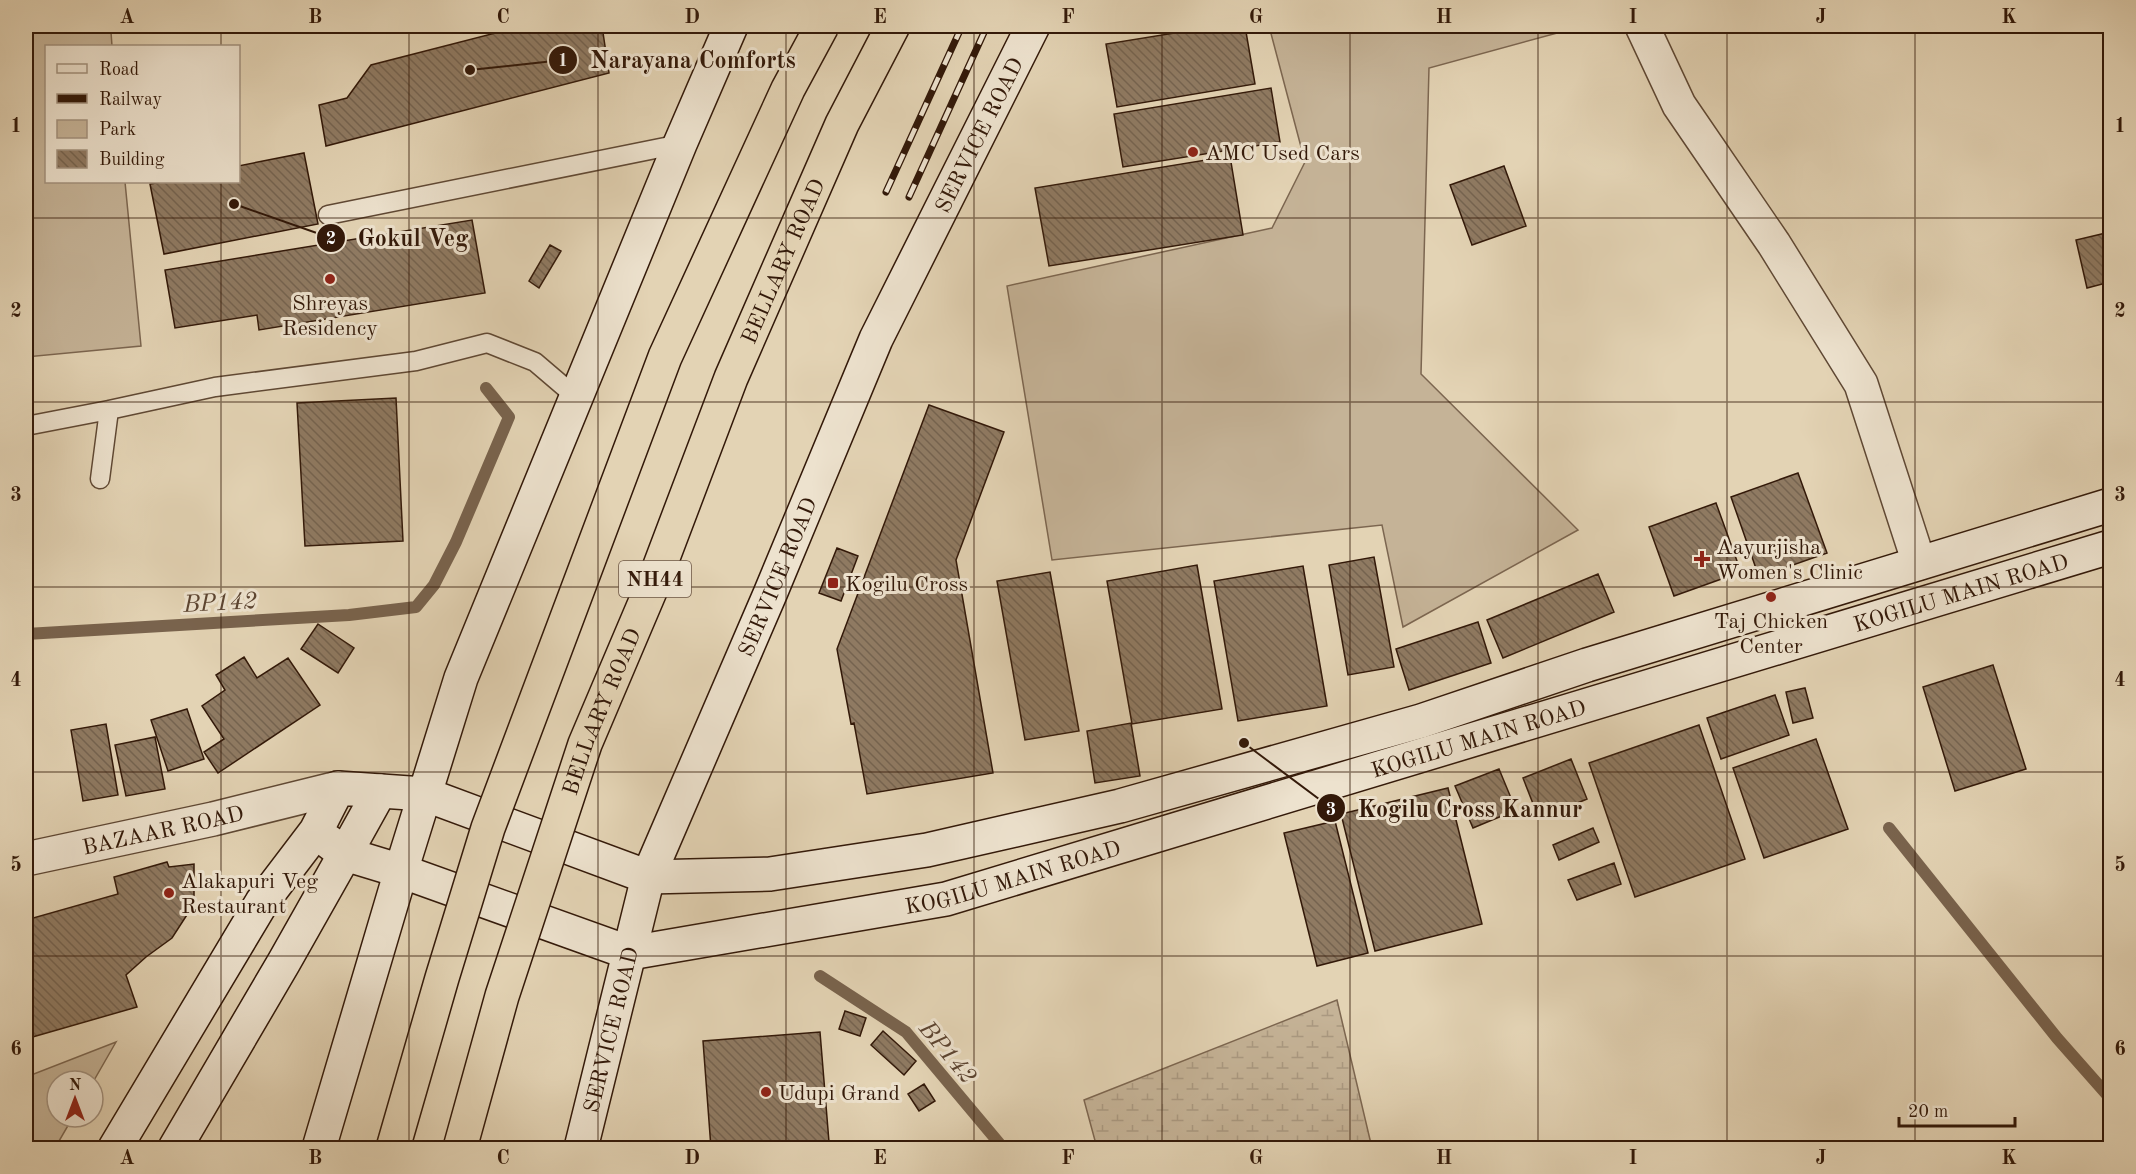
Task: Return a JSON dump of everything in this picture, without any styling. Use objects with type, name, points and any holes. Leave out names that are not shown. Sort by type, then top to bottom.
[{"type":"highway","name":"NH44","points":[[393,1149],[488,828],[664,357],[788,89],[822,26]]},
{"type":"highway","name":"BELLARY ROAD","points":[[460,1149],[502,996],[585,744],[653,584],[731,378],[842,124],[893,26]]},
{"type":"main road","points":[[319,1149],[424,794],[469,658],[680,144],[731,26]]},
{"type":"main road","name":"SERVICE ROAD","points":[[581,1149],[648,877],[770,594],[876,339],[1033,26]]},
{"type":"main road","points":[[1642,26],[1679,105],[1774,244],[1861,384],[1919,563]]},
{"type":"main road","name":"KOGILU MAIN ROAD","points":[[648,877],[770,874],[927,850],[1120,806],[1421,721],[1587,665],[2110,505]]},
{"type":"main road","points":[[1976,546],[1989,584]]},
{"type":"main road","name":"KOGILU MAIN ROAD","points":[[630,953],[946,898],[2110,547]]},
{"type":"main road","points":[[115,1149],[262,902],[316,831],[338,788]]},
{"type":"main road","name":"BAZAAR ROAD","points":[[26,859],[213,819],[338,788],[424,794],[648,877]]},
{"type":"main road","points":[[175,1149],[278,973],[380,791]]},
{"type":"main road","points":[[298,799],[316,831],[345,854],[401,871],[630,953]]},
{"type":"main road","points":[[927,850],[946,898]]},
{"type":"lane","points":[[328,215],[680,144]]},
{"type":"lane","points":[[26,426],[215,387],[416,361],[487,343],[535,362],[576,397]]},
{"type":"lane","points":[[99,479],[109,410]]},
{"type":"green space","points":[[26,26],[136,26],[111,32],[112,45],[45,45],[45,183],[125,183],[141,346],[26,357]]},
{"type":"green space","points":[[1269,26],[1583,26],[1429,68],[1421,374],[1578,530],[1403,627],[1382,525],[1052,560],[1007,286],[1272,228],[1305,162]]},
{"type":"green space","points":[[1337,1000],[1372,1148],[1097,1148],[1084,1100]]},
{"type":"green space","points":[[116,1042],[100,1069],[47,1069]]},
{"type":"green space","points":[[45,1070],[45,1129],[66,1129],[55,1148],[26,1148],[26,1077]]},
{"type":"building","points":[[523,26],[602,26],[609,73],[326,146],[319,105],[347,98],[371,65]]},
{"type":"building","points":[[1218,26],[1245,26],[1255,84],[1117,107],[1106,44]]},
{"type":"building","points":[[1271,88],[1280,142],[1123,167],[1114,114]]},
{"type":"building","points":[[304,153],[318,224],[164,254],[150,184],[240,183],[240,166]]},
{"type":"building","points":[[1230,156],[1243,235],[1049,266],[1035,188]]},
{"type":"building","points":[[1504,166],[1526,226],[1472,245],[1450,185]]},
{"type":"building","points":[[472,220],[485,293],[259,330],[257,315],[175,328],[165,270]]},
{"type":"building","points":[[2110,232],[2110,282],[2087,288],[2076,240]]},
{"type":"building","points":[[550,245],[561,251],[539,288],[529,281]]},
{"type":"building","points":[[396,398],[403,541],[305,546],[297,403]]},
{"type":"building","points":[[929,405],[1004,432],[956,560],[993,773],[867,794],[837,649]]},
{"type":"building","points":[[1798,473],[1827,553],[1759,577],[1731,497]]},
{"type":"building","points":[[1716,503],[1741,572],[1674,596],[1649,527]]},
{"type":"building","points":[[837,548],[858,556],[841,601],[819,593]]},
{"type":"building","points":[[1374,557],[1394,667],[1348,675],[1329,565]]},
{"type":"building","points":[[1197,565],[1222,709],[1132,724],[1107,581]]},
{"type":"building","points":[[1303,566],[1327,706],[1238,721],[1214,581]]},
{"type":"building","points":[[1050,572],[1079,731],[1025,740],[997,581]]},
{"type":"building","points":[[1598,574],[1614,612],[1503,658],[1487,620]]},
{"type":"building","points":[[1478,622],[1491,663],[1409,690],[1396,649]]},
{"type":"building","points":[[318,624],[354,648],[338,673],[301,649]]},
{"type":"building","points":[[244,657],[257,678],[288,658],[320,705],[218,773],[204,752],[224,739],[202,706],[225,690],[216,675]]},
{"type":"building","points":[[1993,665],[2026,769],[1955,791],[1923,687]]},
{"type":"building","points":[[1805,688],[1813,718],[1793,723],[1786,692]]},
{"type":"building","points":[[1775,695],[1789,735],[1721,759],[1707,718]]},
{"type":"building","points":[[187,709],[204,759],[168,771],[151,720]]},
{"type":"building","points":[[1131,723],[1140,776],[1095,783],[1087,731]]},
{"type":"building","points":[[106,724],[118,795],[83,801],[71,730]]},
{"type":"building","points":[[1699,725],[1745,859],[1635,897],[1589,763]]},
{"type":"building","points":[[155,737],[165,789],[126,796],[115,745]]},
{"type":"building","points":[[1816,739],[1848,829],[1764,858],[1733,768]]},
{"type":"building","points":[[1571,759],[1587,799],[1539,819],[1523,778]]},
{"type":"building","points":[[1499,769],[1516,810],[1473,828],[1455,786]]},
{"type":"building","points":[[1448,788],[1482,924],[1375,951],[1341,814]]},
{"type":"building","points":[[1335,821],[1368,953],[1317,966],[1284,833]]},
{"type":"building","points":[[1593,828],[1599,842],[1559,860],[1553,845]]},
{"type":"building","points":[[167,862],[169,867],[194,864],[194,904],[172,938],[126,975],[137,1007],[29,1038],[26,1022],[26,920],[118,894],[114,877]]},
{"type":"building","points":[[1614,863],[1621,884],[1577,900],[1568,880]]},
{"type":"building","points":[[845,1011],[866,1018],[860,1036],[839,1029]]},
{"type":"building","points":[[883,1031],[916,1061],[904,1075],[871,1045]]},
{"type":"building","name":"Udupi Grand","points":[[820,1032],[829,1142],[711,1148],[703,1041]]},
{"type":"building","points":[[924,1084],[935,1101],[919,1111],[908,1094]]},
{"type":"waterway","name":"BP142","points":[[26,634],[349,615],[416,607],[434,585],[456,542],[509,417],[486,388]]},
{"type":"waterway","points":[[1889,828],[2057,1038],[2110,1098]]},
{"type":"waterway","name":"BP142","points":[[820,976],[906,1032],[1001,1148]]},
{"type":"railway","points":[[886,192],[962,26]]},
{"type":"railway","points":[[909,197],[987,26]]},
{"type":"place","name":"Narayana Comforts","points":[[470,70]]},
{"type":"place","name":"AMC Used Cars","points":[[1193,152]]},
{"type":"place","name":"Gokul Veg","points":[[234,204]]},
{"type":"place","name":"Shreyas Residency","points":[[330,279]]},
{"type":"place","name":"Aayurjisha Women's Clinic","points":[[1702,559]]},
{"type":"place","name":"Kogilu Cross","points":[[833,583]]},
{"type":"place","name":"Taj Chicken Center","points":[[1771,597]]},
{"type":"place","name":"Kogilu Cross Kannur","points":[[1244,743]]},
{"type":"place","name":"Alakapuri Veg Restaurant","points":[[169,893]]},
{"type":"place","name":"Udupi Grand","points":[[766,1092]]}]
